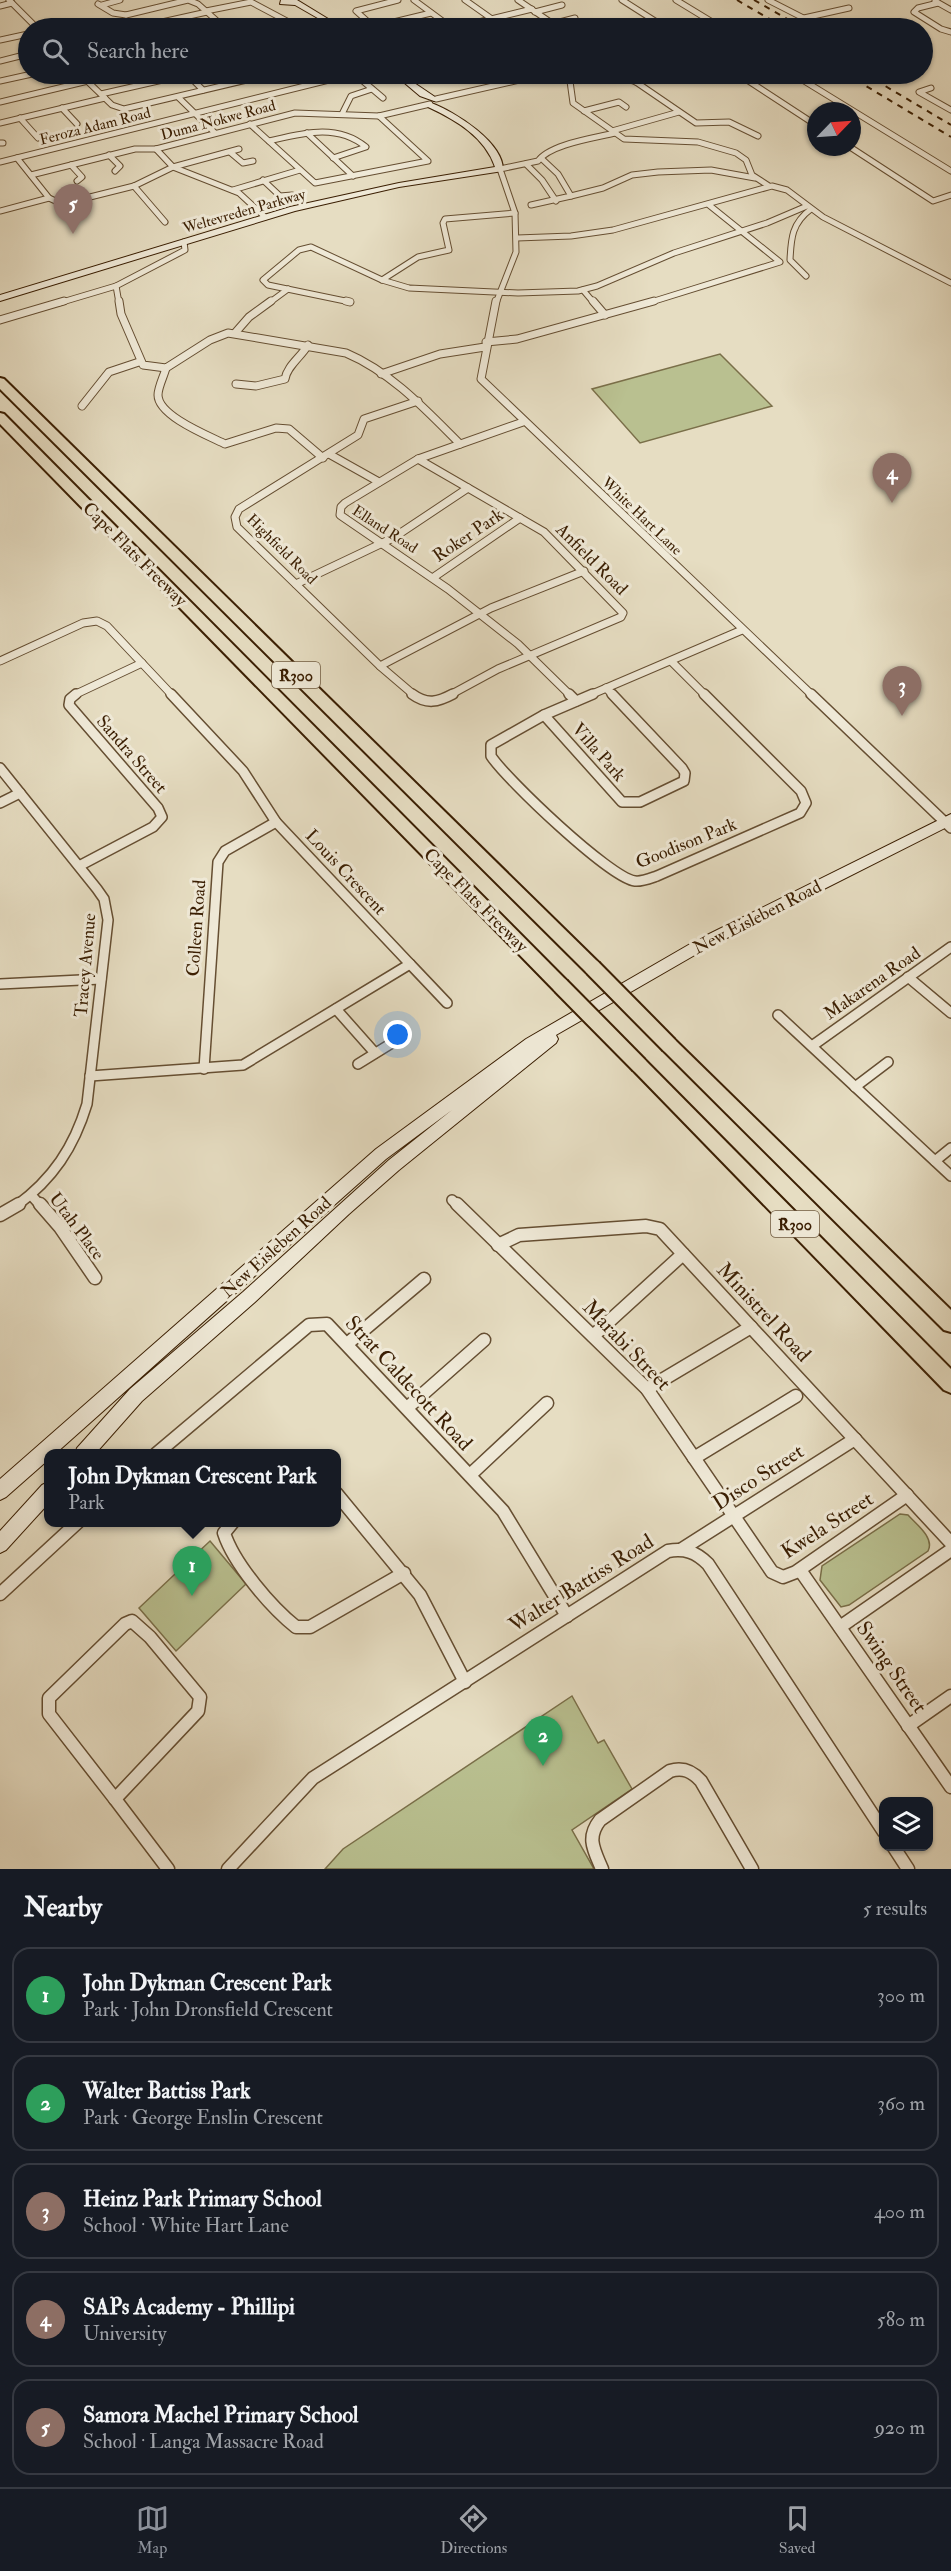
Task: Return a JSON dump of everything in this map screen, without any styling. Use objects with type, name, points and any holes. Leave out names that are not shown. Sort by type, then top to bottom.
[{"type":"highway","name":"Cape Flats Freeway","points":[[0,382],[951,1323]]},
{"type":"highway","name":"Cape Flats Freeway","points":[[0,417],[951,1383]]},
{"type":"main road","points":[[290,1],[322,18]]},
{"type":"main road","points":[[410,84],[488,146],[496,156],[500,169]]},
{"type":"main road","name":"Weltevreden Parkway","points":[[0,298],[265,217],[399,185],[500,169]]},
{"type":"main road","name":"New Eisleben Road","points":[[47,1449],[381,1154],[531,1043],[702,944],[949,823]]},
{"type":"main road","name":"New Eisleben Road","points":[[87,1449],[136,1395],[249,1297],[360,1194],[568,1023]]},
{"type":"main road","name":"New Eisleben Road","points":[[0,1491],[44,1452]]},
{"type":"main road","points":[[0,1544],[44,1495]]},
{"type":"street","points":[[120,0],[100,4],[112,13],[126,15],[183,0],[194,1],[213,18]]},
{"type":"street","points":[[363,18],[356,11],[398,0]]},
{"type":"street","points":[[414,0],[438,18]]},
{"type":"street","points":[[465,0],[491,18]]},
{"type":"street","points":[[519,0],[543,18]]},
{"type":"street","points":[[622,0],[650,18]]},
{"type":"street","points":[[676,0],[706,18]]},
{"type":"street","points":[[768,0],[804,18],[849,8]]},
{"type":"street","points":[[0,6],[10,2],[27,18]]},
{"type":"street","points":[[180,18],[251,2],[281,18]]},
{"type":"street","points":[[924,18],[914,12],[918,8],[935,2],[951,10]]},
{"type":"street","points":[[497,18],[562,5]]},
{"type":"street","points":[[412,18],[431,13]]},
{"type":"street","points":[[933,24],[951,32]]},
{"type":"street","points":[[0,40],[18,36]]},
{"type":"street","points":[[0,61],[18,56]]},
{"type":"street","points":[[0,81],[18,77]]},
{"type":"street","points":[[0,102],[63,84]]},
{"type":"street","points":[[90,84],[114,107],[124,109],[230,84]]},
{"type":"street","points":[[0,123],[149,84]]},
{"type":"street","points":[[198,84],[204,90]]},
{"type":"street","name":"Feroza Adam Road","points":[[0,162],[313,84]]},
{"type":"street","name":"Feroza Adam Road","points":[[366,84],[383,98]]},
{"type":"street","name":"Duma Nokwe Road","points":[[265,217],[233,190],[173,167],[156,149],[300,112],[379,116],[500,84]]},
{"type":"street","points":[[570,84],[571,101],[624,139],[698,142],[729,151],[746,160],[755,178]]},
{"type":"street","points":[[639,84],[700,124],[729,122],[758,136]]},
{"type":"street","points":[[752,84],[807,119]]},
{"type":"street","points":[[809,84],[951,171]]},
{"type":"street","points":[[931,88],[919,92],[951,110]]},
{"type":"street","points":[[342,114],[351,96],[372,89]]},
{"type":"street","points":[[178,97],[215,133]]},
{"type":"street","points":[[584,111],[619,102],[626,107]]},
{"type":"street","points":[[62,108],[77,124]]},
{"type":"street","points":[[500,169],[526,164],[558,148],[679,112]]},
{"type":"street","points":[[250,124],[315,183],[428,161],[379,116]]},
{"type":"street","points":[[20,118],[38,138]]},
{"type":"street","points":[[307,133],[353,176]]},
{"type":"street","points":[[269,141],[307,133],[351,134],[366,147],[333,158]]},
{"type":"street","points":[[31,175],[141,147],[156,149]]},
{"type":"street","points":[[17,158],[49,198],[62,204],[134,186],[173,167],[239,149]]},
{"type":"street","points":[[230,152],[243,163],[253,161]]},
{"type":"street","points":[[861,154],[933,201],[951,195]]},
{"type":"street","points":[[109,155],[120,167],[115,171]]},
{"type":"street","points":[[541,158],[558,174],[571,196]]},
{"type":"street","points":[[526,164],[542,180],[556,201]]},
{"type":"street","points":[[71,165],[82,177],[77,181]]},
{"type":"street","name":"White Hart Lane","points":[[500,169],[515,213],[516,252],[493,310],[481,380],[742,630],[949,823]]},
{"type":"street","points":[[233,190],[300,170]]},
{"type":"street","points":[[531,205],[556,201],[603,188],[632,175],[711,170],[755,178],[768,186],[783,188],[809,208],[951,283]]},
{"type":"street","points":[[262,180],[280,196],[292,195]]},
{"type":"street","points":[[134,186],[165,222]]},
{"type":"street","points":[[517,238],[562,237],[605,232],[709,205],[768,186]]},
{"type":"street","points":[[0,211],[49,198]]},
{"type":"street","points":[[709,205],[778,259],[779,263]]},
{"type":"street","points":[[350,302],[268,285],[263,280],[299,250],[308,247],[322,251],[382,280],[416,289],[500,292],[583,290],[665,256],[809,208]]},
{"type":"street","points":[[806,276],[791,262],[790,230],[809,208]]},
{"type":"street","points":[[382,280],[418,257],[449,250],[443,223],[445,219],[515,213]]},
{"type":"street","points":[[0,320],[116,286],[120,281],[140,274],[186,250],[184,242]]},
{"type":"street","points":[[381,374],[440,354],[517,339],[779,263],[791,262]]},
{"type":"street","points":[[116,286],[121,314],[140,362],[151,369],[166,368],[210,340],[236,333],[308,345],[353,356],[381,374],[419,402],[460,444]]},
{"type":"street","points":[[236,333],[249,317],[288,289]]},
{"type":"street","points":[[583,290],[605,315]]},
{"type":"street","points":[[236,384],[256,386],[285,379],[286,371],[302,356],[308,345]]},
{"type":"street","points":[[82,406],[106,373],[116,367],[140,362]]},
{"type":"street","points":[[166,368],[158,395],[160,404],[186,425],[225,444],[276,428],[289,429],[326,456],[379,482]]},
{"type":"street","name":"Highfield Road","points":[[419,402],[364,419],[358,435],[244,504],[235,517],[237,527],[380,666],[416,697],[434,702],[531,656]]},
{"type":"street","name":"Elland Road","points":[[523,422],[418,459],[345,503],[339,511],[342,519],[434,578],[479,614],[531,656],[576,701]]},
{"type":"street","name":"Anfield Road","points":[[418,459],[544,532],[618,605],[622,613],[621,617],[531,656]]},
{"type":"street","points":[[297,584],[382,544],[468,489]]},
{"type":"street","name":"Roker Park","points":[[434,578],[520,518]]},
{"type":"street","points":[[380,666],[479,614],[584,571]]},
{"type":"street","name":"Louis Crescent","points":[[0,661],[83,623],[97,621],[107,626],[243,771],[276,822],[447,1003]]},
{"type":"street","points":[[544,715],[742,630]]},
{"type":"street","name":"Goodison Park","points":[[544,715],[495,741],[490,750],[490,756],[547,814],[628,880],[645,880],[657,876],[800,813],[806,803],[801,791],[671,661]]},
{"type":"street","name":"Sandra Street","points":[[79,866],[153,827],[162,817],[158,808],[69,705],[70,699],[76,693],[142,663]]},
{"type":"street","name":"Villa Park","points":[[544,715],[622,802],[640,802],[684,781],[685,773],[682,768],[606,688]]},
{"type":"street","name":"Tracey Avenue","points":[[0,768],[97,889],[107,908],[108,929],[90,1077],[81,1129],[63,1161],[32,1195],[0,1215]]},
{"type":"street","points":[[0,803],[20,793]]},
{"type":"street","name":"Colleen Road","points":[[204,1069],[218,862],[225,851],[276,822]]},
{"type":"street","name":"Makarena Road","points":[[812,1046],[951,947]]},
{"type":"street","points":[[90,1077],[243,1065],[410,964]]},
{"type":"street","points":[[908,977],[951,1014]]},
{"type":"street","points":[[0,984],[101,979]]},
{"type":"street","points":[[336,1009],[375,1053]]},
{"type":"street","points":[[778,1015],[951,1176]]},
{"type":"street","points":[[358,1064],[392,1043]]},
{"type":"street","points":[[855,1087],[888,1062]]},
{"type":"street","points":[[935,1161],[951,1148]]},
{"type":"street","name":"Utah Place","points":[[32,1195],[60,1227],[95,1278]]},
{"type":"street","name":"Marabi Street","points":[[452,1200],[647,1389],[768,1568]]},
{"type":"street","name":"Ministrel Road","points":[[498,1245],[519,1235],[646,1226],[660,1229],[951,1543]]},
{"type":"street","points":[[593,1336],[683,1254]]},
{"type":"street","points":[[347,1344],[424,1279]]},
{"type":"street","name":"Strat Caldecott Road","points":[[162,1449],[309,1325],[327,1324],[508,1517],[567,1616]]},
{"type":"street","points":[[647,1389],[751,1327]]},
{"type":"street","points":[[407,1408],[484,1340]]},
{"type":"street","points":[[694,1458],[796,1396]]},
{"type":"street","points":[[470,1475],[548,1403]]},
{"type":"street","name":"Disco Street","points":[[682,1549],[855,1439]]},
{"type":"street","name":"Kwela Street","points":[[768,1568],[783,1577],[800,1569],[907,1495]]},
{"type":"street","points":[[341,1499],[420,1595],[465,1682]]},
{"type":"street","points":[[0,1594],[73,1527]]},
{"type":"street","points":[[229,1527],[224,1533],[225,1543],[234,1558],[296,1627],[310,1627],[404,1573]]},
{"type":"street","name":"Walter Battiss Road","points":[[228,1869],[304,1785],[668,1551],[682,1549],[697,1554],[708,1564],[879,1824]]},
{"type":"street","points":[[840,1627],[951,1550]]},
{"type":"street","name":"Swing Street","points":[[800,1569],[951,1787]]},
{"type":"street","points":[[114,1800],[198,1711],[200,1702],[200,1697],[150,1637],[132,1621],[125,1624],[49,1698],[47,1706],[49,1713],[114,1800],[168,1869]]},
{"type":"street","points":[[908,1726],[951,1696]]},
{"type":"street","points":[[602,1869],[590,1841],[596,1824],[670,1771],[681,1768],[692,1772],[701,1781],[752,1869]]},
{"type":"street","points":[[896,1851],[908,1869]]},
{"type":"green space","points":[[720,354],[772,406],[640,443],[592,389]]},
{"type":"green space","points":[[900,1514],[908,1515],[924,1532],[929,1541],[928,1551],[849,1605],[841,1607],[820,1580],[822,1566]]},
{"type":"green space","points":[[210,1541],[246,1584],[176,1651],[139,1608]]},
{"type":"green space","points":[[572,1696],[598,1743],[604,1740],[632,1789],[572,1830],[594,1869],[325,1869],[343,1849]]},
{"type":"railway","points":[[737,0],[768,18]]},
{"type":"railway","points":[[754,0],[786,18]]},
{"type":"railway","points":[[863,84],[951,137]]},
{"type":"railway","points":[[882,84],[951,125]]},
{"type":"place","name":"Samora Machel Primary School","points":[[73,234]]},
{"type":"place","name":"SAPs Academy - Phillipi","points":[[892,503]]},
{"type":"place","name":"Heinz Park Primary School","points":[[902,716]]},
{"type":"place","name":"John Dykman Crescent Park","points":[[192,1596]]},
{"type":"place","name":"Walter Battiss Park","points":[[543,1766]]}]
